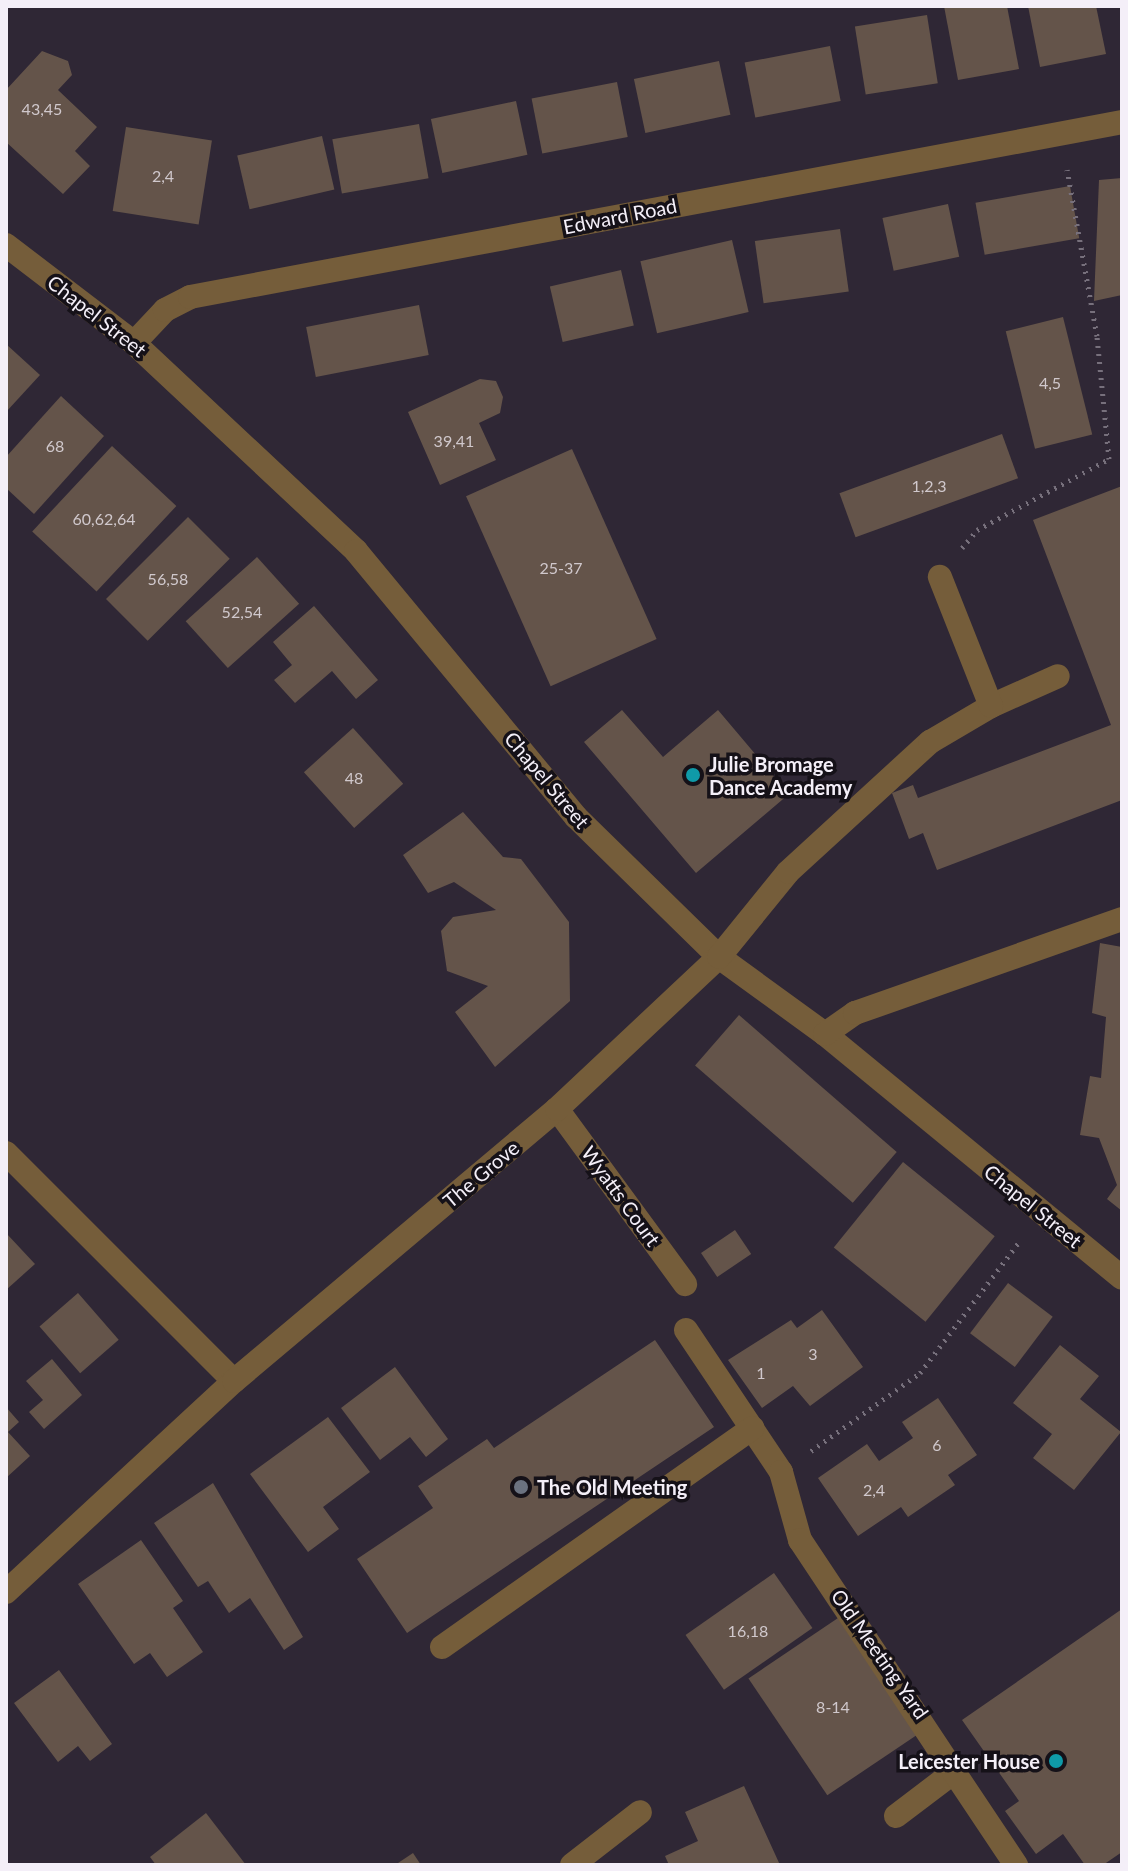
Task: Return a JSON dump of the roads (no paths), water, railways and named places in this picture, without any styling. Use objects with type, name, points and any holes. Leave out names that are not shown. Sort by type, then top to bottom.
[{"type":"street","name":"Edward Road","points":[[134,343],[165,310],[190,297],[1122,122]]},
{"type":"street","name":"Chapel Street","points":[[6,245],[134,343],[356,551],[576,817],[719,957],[825,1034],[1122,1278]]},
{"type":"street","points":[[940,577],[991,706]]},
{"type":"street","name":"The Grove","points":[[6,1592],[234,1381],[557,1109],[719,957],[788,872],[930,742],[991,706],[1058,676]]},
{"type":"street","points":[[825,1034],[855,1013],[1122,919]]},
{"type":"street","name":"Wyatts Court","points":[[557,1109],[685,1284]]},
{"type":"street","points":[[6,1153],[234,1381]]},
{"type":"street","name":"Old Meeting Yard","points":[[686,1330],[781,1472],[800,1540],[1016,1865]]},
{"type":"street","points":[[442,1647],[752,1428]]},
{"type":"street","points":[[896,1816],[954,1772]]},
{"type":"street","points":[[572,1865],[640,1812]]},
{"type":"place","name":"Julie Bromage Dance Academy","points":[[693,775]]},
{"type":"place","name":"The Old Meeting","points":[[521,1487]]},
{"type":"place","name":"Leicester House","points":[[1056,1761]]}]
